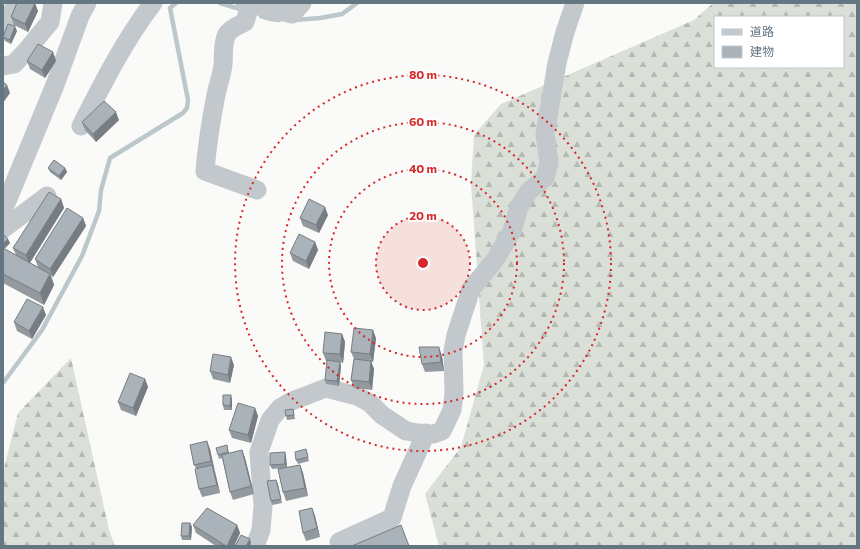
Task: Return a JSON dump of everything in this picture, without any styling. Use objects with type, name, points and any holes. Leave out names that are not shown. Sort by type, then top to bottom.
[{"type":"street","points":[[3,27],[17,3]]},
{"type":"street","points":[[3,66],[14,64],[28,50],[50,22],[53,3]]},
{"type":"street","points":[[3,208],[55,85],[80,16],[87,3]]},
{"type":"street","points":[[81,126],[111,68],[138,22],[153,3]]},
{"type":"street","points":[[257,190],[205,171],[211,124],[223,66],[224,42],[228,34],[236,26],[245,22],[247,8],[292,14],[302,3]]},
{"type":"street","points":[[255,546],[261,530],[263,506],[259,469],[259,452],[270,420],[280,408],[292,401],[326,388],[357,396],[370,403],[382,415],[406,431],[433,434],[442,431],[452,410],[454,393],[453,351],[456,335],[471,289],[495,260],[512,231],[519,207],[529,191],[544,178],[549,163],[545,134],[557,64],[565,32],[575,3]]},
{"type":"street","points":[[3,229],[47,196]]},
{"type":"street","points":[[339,542],[392,518],[402,486],[426,433]]},
{"type":"green space","points":[[713,3],[857,3],[857,546],[439,546],[425,494],[461,447],[484,365],[471,184],[474,135],[501,104],[694,20]]},
{"type":"green space","points":[[71,358],[109,530],[115,546],[3,546],[3,472],[18,413]]},
{"type":"building","points":[[17,3],[35,3],[25,24],[11,17]]},
{"type":"building","points":[[8,24],[15,26],[10,40],[3,37]]},
{"type":"building","points":[[38,44],[53,52],[42,70],[27,61]]},
{"type":"building","points":[[3,82],[7,85],[3,91]]},
{"type":"building","points":[[104,101],[116,112],[93,134],[82,122]]},
{"type":"building","points":[[54,160],[65,168],[59,176],[48,168]]},
{"type":"building","points":[[49,192],[61,199],[26,255],[13,248]]},
{"type":"building","points":[[309,199],[325,207],[316,225],[300,218]]},
{"type":"building","points":[[67,208],[83,218],[50,269],[35,259]]},
{"type":"building","points":[[3,234],[8,239],[3,244]]},
{"type":"building","points":[[299,234],[315,242],[306,261],[290,253]]},
{"type":"building","points":[[3,248],[50,274],[40,293],[3,274]]},
{"type":"building","points":[[27,299],[43,307],[29,331],[14,322]]},
{"type":"building","points":[[354,328],[373,330],[370,354],[351,352]]},
{"type":"building","points":[[325,332],[342,334],[340,354],[323,353]]},
{"type":"building","points":[[419,347],[439,347],[441,362],[422,364]]},
{"type":"building","points":[[213,354],[231,357],[228,375],[210,371]]},
{"type":"building","points":[[354,359],[371,361],[369,382],[351,380]]},
{"type":"building","points":[[327,360],[340,362],[337,381],[325,380]]},
{"type":"building","points":[[130,373],[145,379],[133,408],[118,402]]},
{"type":"building","points":[[223,395],[231,395],[230,406],[223,405]]},
{"type":"building","points":[[238,403],[255,408],[248,435],[229,430]]},
{"type":"building","points":[[293,409],[294,415],[286,416],[285,410]]},
{"type":"building","points":[[207,441],[211,461],[194,465],[190,445]]},
{"type":"building","points":[[227,445],[228,452],[218,455],[216,448]]},
{"type":"building","points":[[306,449],[308,457],[296,460],[295,452]]},
{"type":"building","points":[[242,450],[251,486],[230,492],[222,455]]},
{"type":"building","points":[[285,452],[285,464],[270,465],[270,453]]},
{"type":"building","points":[[212,465],[217,485],[199,489],[195,469]]},
{"type":"building","points":[[300,465],[305,488],[283,492],[278,469]]},
{"type":"building","points":[[276,480],[281,499],[271,501],[267,481]]},
{"type":"building","points":[[207,508],[237,525],[227,546],[193,525]]},
{"type":"building","points":[[312,508],[317,528],[303,533],[299,511]]},
{"type":"building","points":[[182,523],[190,523],[189,536],[181,536]]},
{"type":"building","points":[[401,525],[409,546],[352,546]]},
{"type":"building","points":[[241,535],[250,539],[246,546],[235,546]]},
{"type":"waterway","points":[[3,383],[42,330],[82,256],[99,211],[101,190],[110,158],[183,113],[187,108],[188,100],[170,8],[176,3]]},
{"type":"waterway","points":[[220,3],[243,10]]},
{"type":"waterway","points":[[295,20],[342,14],[357,3]]},
{"type":"waterway","points":[[261,16],[279,20]]}]
